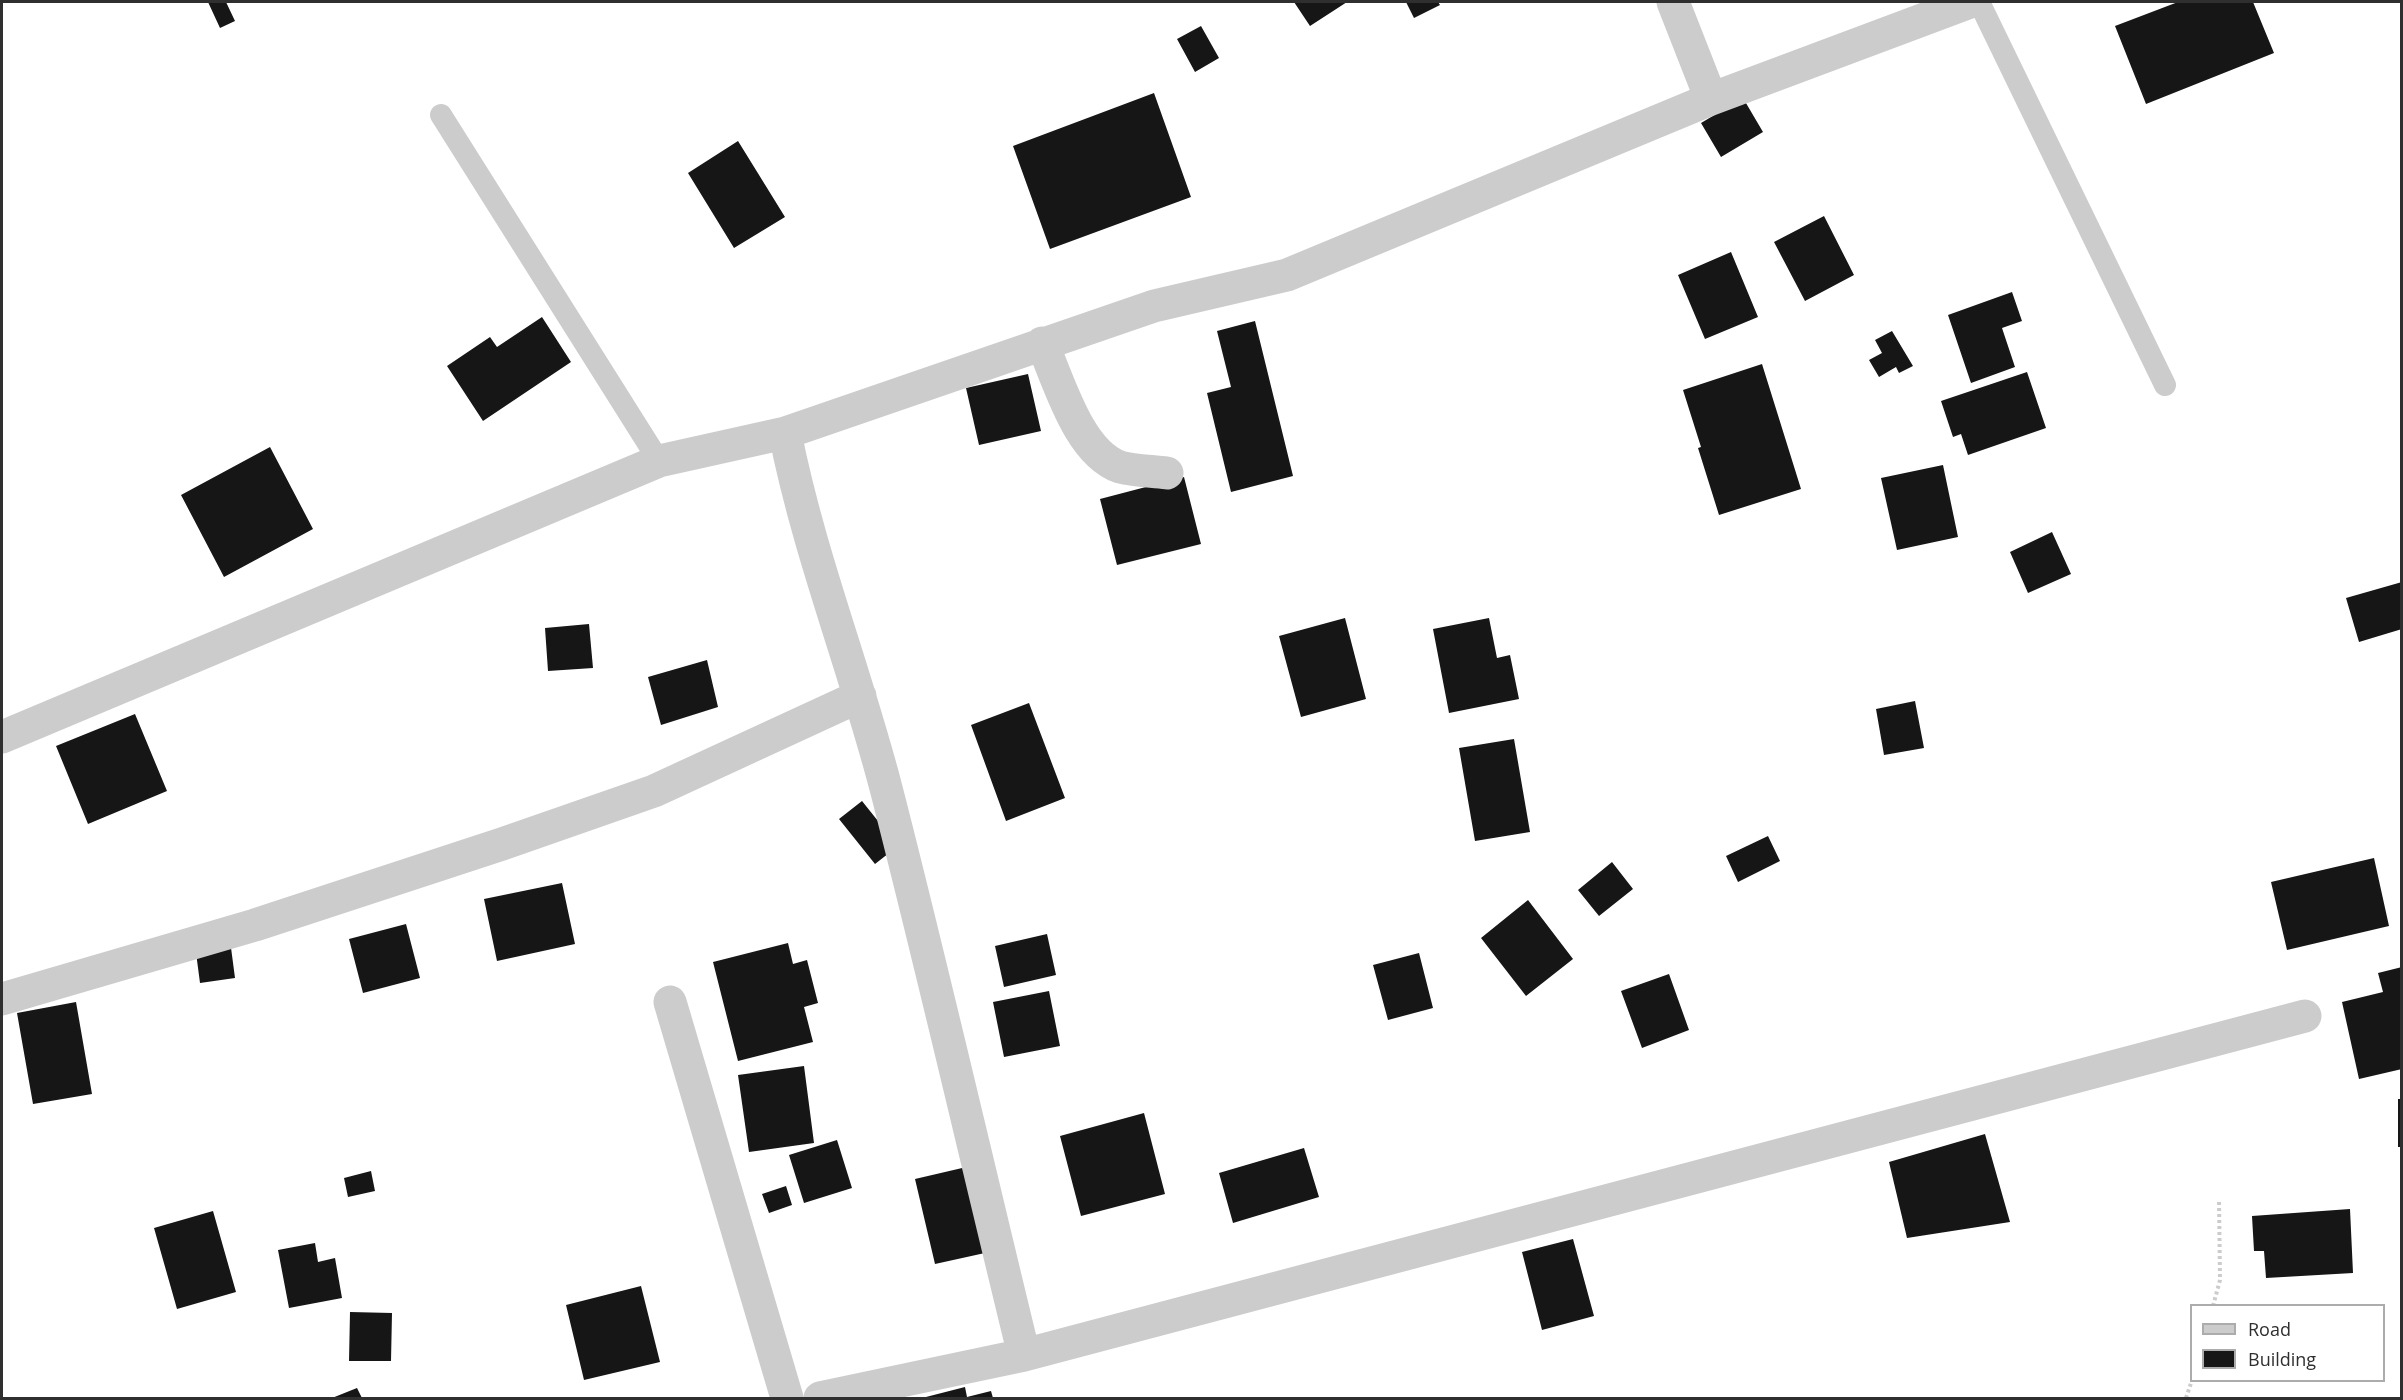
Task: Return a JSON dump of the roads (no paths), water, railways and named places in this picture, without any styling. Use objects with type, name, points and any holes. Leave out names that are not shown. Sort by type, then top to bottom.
[{"type":"street","points":[[1673,2],[1711,99]]},
{"type":"street","points":[[2,737],[659,461],[785,433],[1154,306],[1287,276],[1711,99],[1970,2]]},
{"type":"street","points":[[1042,343],[1081,432],[1098,453],[1120,466],[1167,473]]},
{"type":"street","points":[[785,433],[809,534],[887,791],[1024,1355]]},
{"type":"street","points":[[2,999],[255,925],[502,844],[654,791],[860,696]]},
{"type":"street","points":[[670,1002],[787,1398]]},
{"type":"street","points":[[820,1398],[1024,1355],[2305,1016]]},
{"type":"lane","points":[[1978,2],[2165,385]]},
{"type":"lane","points":[[441,115],[659,461]]}]
